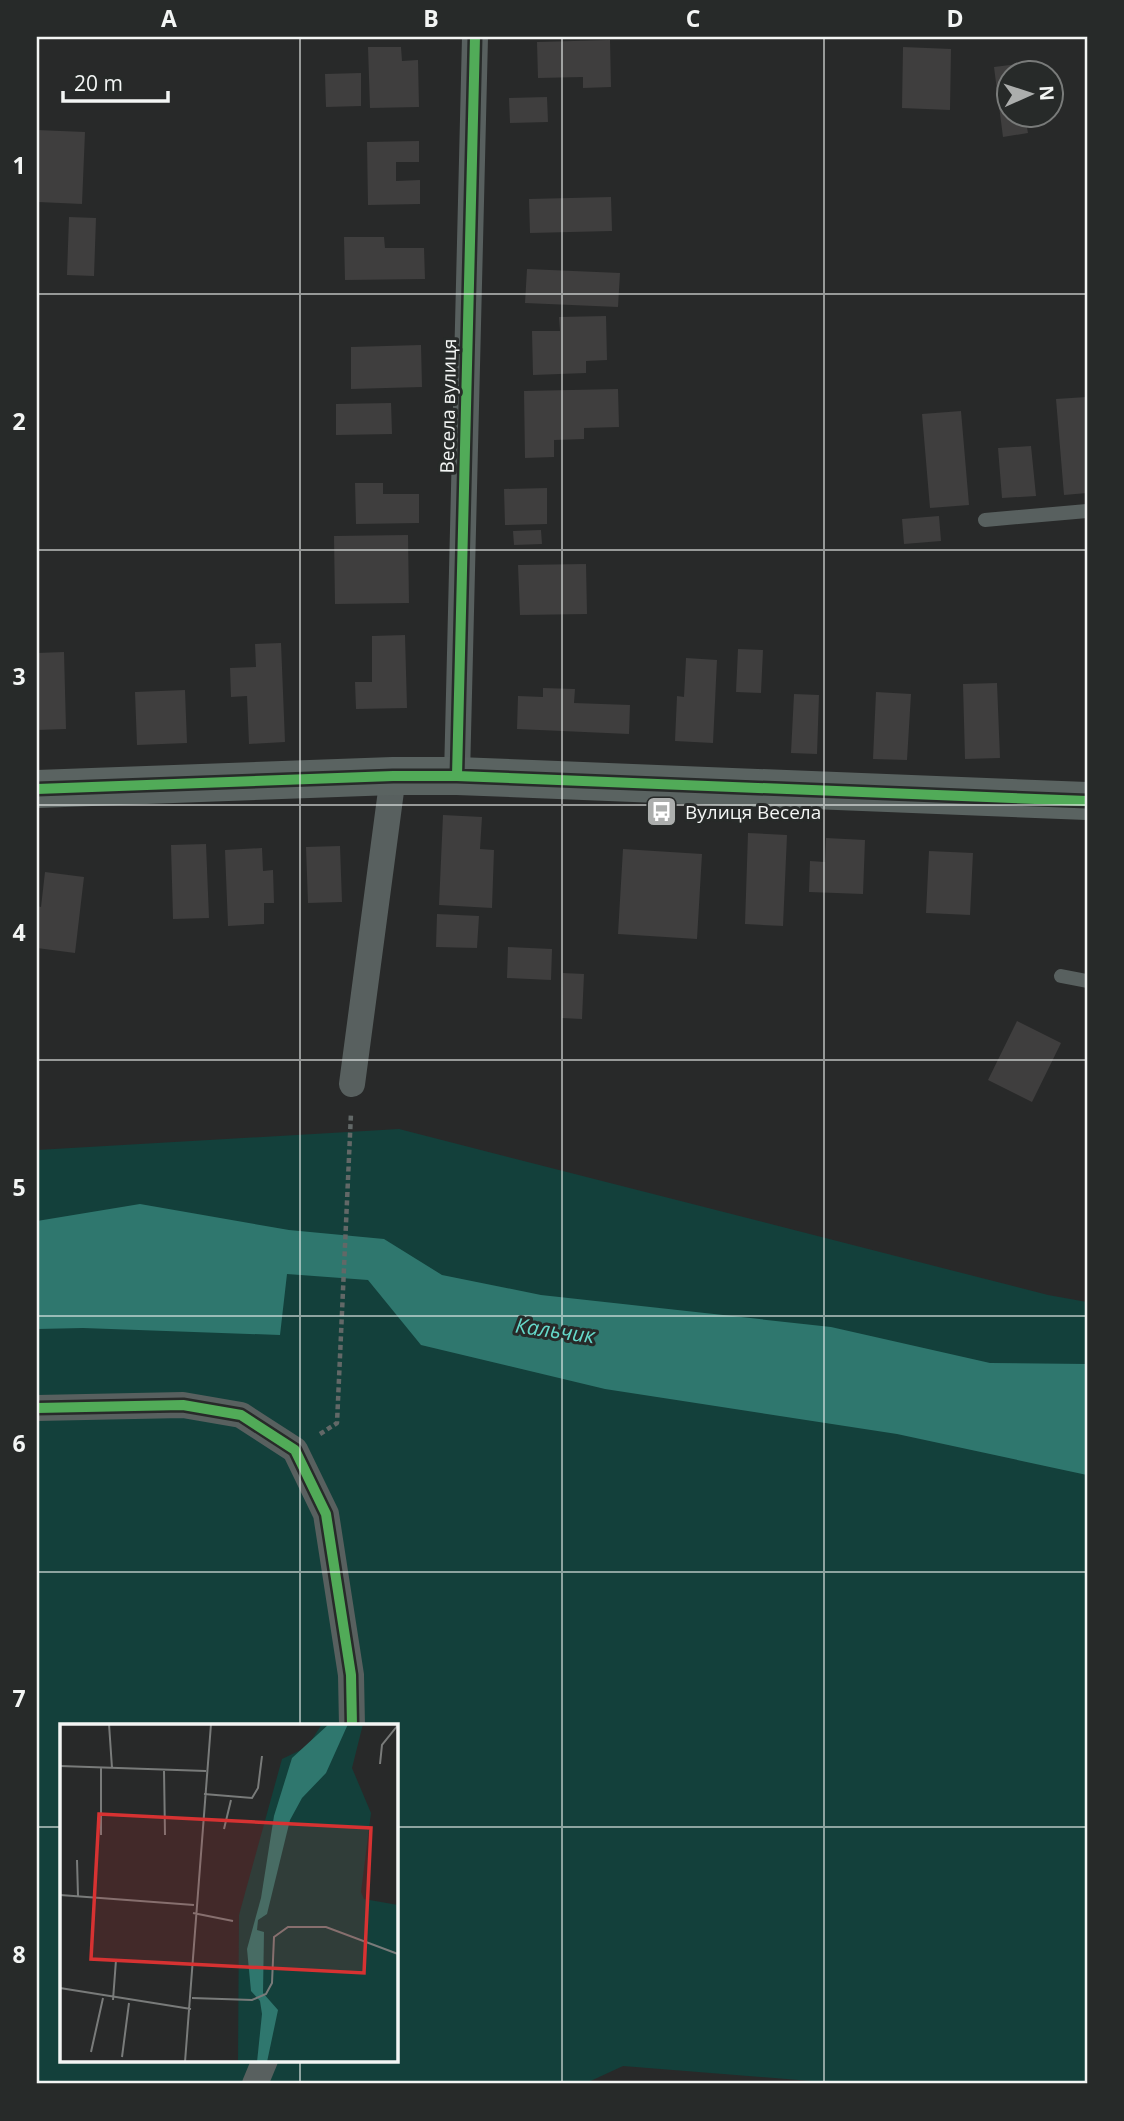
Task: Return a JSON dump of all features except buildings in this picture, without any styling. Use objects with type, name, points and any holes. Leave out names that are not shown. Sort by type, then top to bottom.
[{"type":"street","name":"Весела вулиця","points":[[457,776],[475,37]]},
{"type":"street","points":[[352,1084],[393,776]]},
{"type":"street","points":[[37,789],[457,776],[1087,801]]},
{"type":"street","points":[[37,1408],[183,1405],[241,1415],[295,1450],[326,1514],[351,1675],[352,1724]]},
{"type":"street","points":[[255,2084],[264,2062]]},
{"type":"lane","points":[[985,520],[1087,511]]},
{"type":"lane","points":[[1061,976],[1087,981]]},
{"type":"path","points":[[337,1423],[352,1084]]},
{"type":"shaded area","points":[[399,1129],[1048,1295],[1087,1302],[1087,2084],[848,2084],[623,2066],[584,2084],[37,2084],[37,1150]]},
{"type":"water","name":"Кальчик","points":[[140,1204],[289,1230],[384,1239],[442,1275],[541,1295],[831,1327],[990,1363],[1087,1364],[1087,1475],[897,1434],[605,1389],[421,1345],[368,1280],[287,1274],[280,1335],[83,1328],[37,1329],[37,1221]]},
{"type":"cycle path","points":[[457,776],[475,37]]},
{"type":"cycle path","points":[[37,789],[457,776],[1087,801]]},
{"type":"cycle path","points":[[37,1408],[183,1405],[241,1415],[295,1450],[326,1514],[351,1675],[352,1724]]},
{"type":"place","name":"Вулиця Весела","points":[[662,812]]}]
